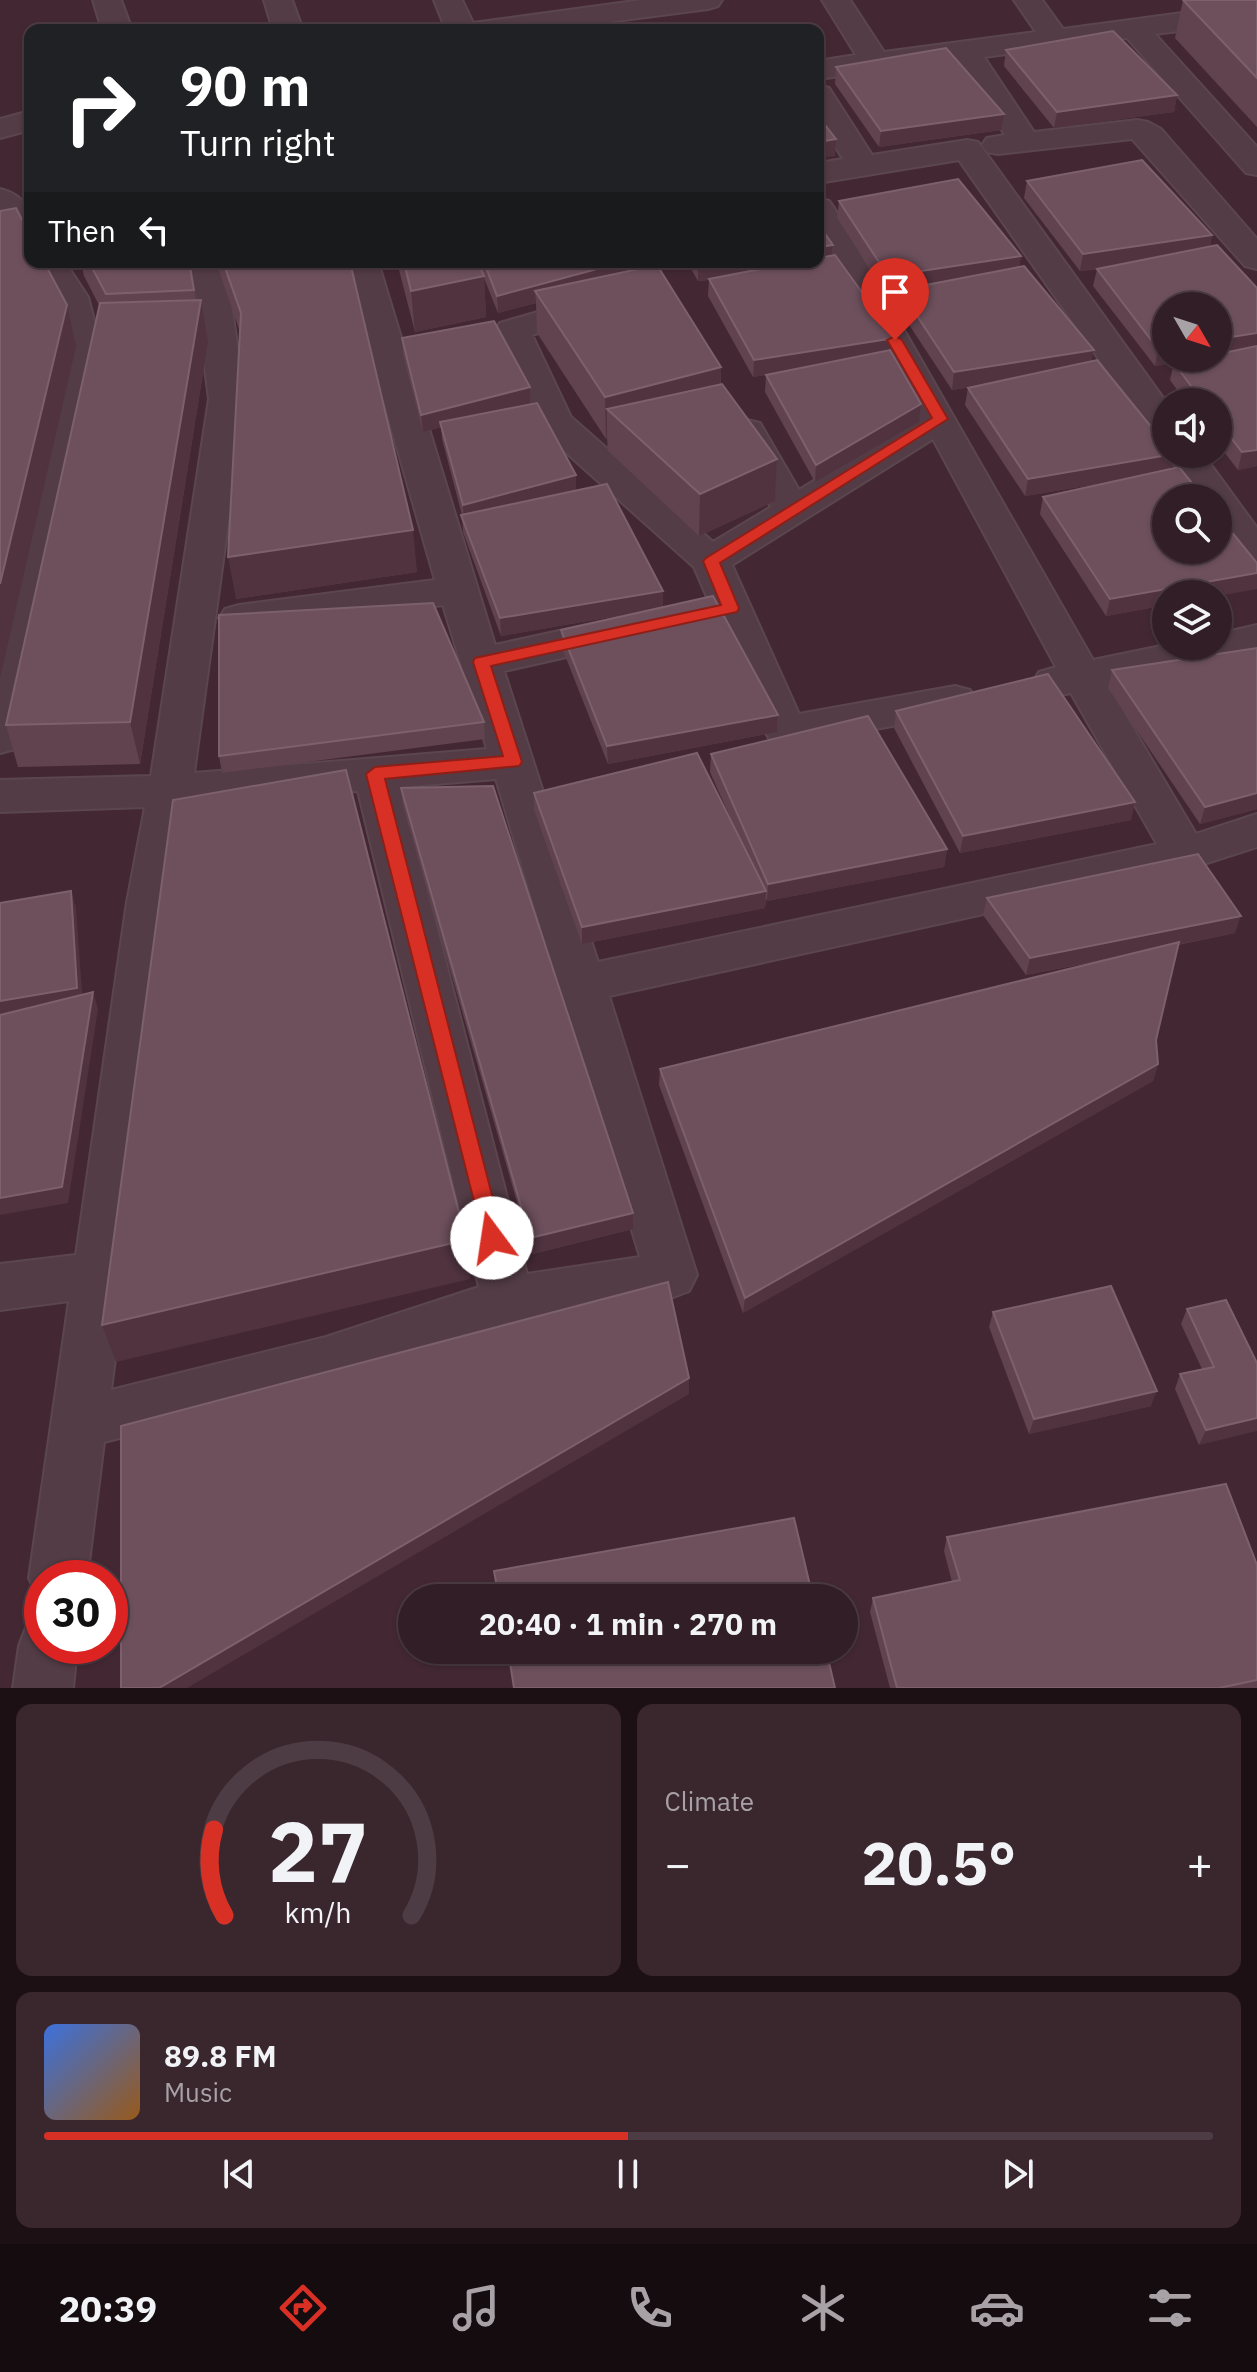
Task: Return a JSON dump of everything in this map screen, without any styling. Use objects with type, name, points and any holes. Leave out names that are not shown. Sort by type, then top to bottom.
[{"type":"street","points":[[107,0],[115,24]]},
{"type":"street","points":[[278,0],[286,24]]},
{"type":"street","points":[[448,0],[458,24]]},
{"type":"street","points":[[522,24],[708,0]]},
{"type":"street","points":[[836,0],[875,61]]},
{"type":"street","points":[[1028,0],[1055,38]]},
{"type":"street","points":[[824,69],[1257,12]]},
{"type":"street","points":[[1134,28],[1212,120],[1257,166]]},
{"type":"street","points":[[965,50],[1025,142]]},
{"type":"street","points":[[824,104],[863,166]]},
{"type":"street","points":[[824,172],[967,149],[1212,120]]},
{"type":"street","points":[[0,129],[24,122]]},
{"type":"street","points":[[1137,129],[1150,136],[1257,259]]},
{"type":"street","points":[[967,149],[1152,408]]},
{"type":"street","points":[[11,205],[24,226]]},
{"type":"street","points":[[824,218],[1185,854]]},
{"type":"street","points":[[0,738],[84,351],[71,297],[52,268]]},
{"type":"street","points":[[60,1560],[150,902],[170,791],[227,399],[209,268]]},
{"type":"street","points":[[79,1423],[326,1361],[508,1300],[671,1275],[363,268]]},
{"type":"street","points":[[632,294],[512,330],[555,423],[711,561],[715,611],[786,731],[1082,677],[1257,639]]},
{"type":"street","points":[[731,404],[792,510]]},
{"type":"street","points":[[711,561],[940,419]]},
{"type":"street","points":[[1232,521],[1257,556]]},
{"type":"street","points":[[193,623],[459,590]]},
{"type":"street","points":[[481,662],[653,625]]},
{"type":"street","points":[[0,796],[170,791],[513,762]]},
{"type":"street","points":[[375,774],[508,1300]]},
{"type":"street","points":[[582,984],[1185,854],[1257,830]]},
{"type":"street","points":[[0,1287],[99,1275]]},
{"type":"street","points":[[43,1688],[46,1664]]},
{"type":"building","points":[[1183,0],[1257,0],[1257,78]]},
{"type":"building","points":[[1113,31],[1177,95],[1057,112],[1006,50]]},
{"type":"building","points":[[946,48],[1004,114],[881,131],[836,67]]},
{"type":"building","points":[[824,124],[836,139],[824,141]]},
{"type":"building","points":[[1142,160],[1212,235],[1083,254],[1027,181]]},
{"type":"building","points":[[958,179],[1021,256],[888,276],[839,201]]},
{"type":"building","points":[[16,208],[24,224],[24,268],[47,268],[67,305],[0,584],[0,211]]},
{"type":"building","points":[[824,232],[833,245],[824,246]]},
{"type":"building","points":[[1217,245],[1257,288],[1257,333],[1232,337],[1232,292],[1152,292],[1152,341],[1097,269]]},
{"type":"building","points":[[835,255],[895,338],[754,360],[709,279],[766,268],[824,268],[824,257]]},
{"type":"building","points":[[1024,266],[1094,350],[954,372],[900,290]]},
{"type":"building","points":[[92,268],[190,268],[194,290],[106,294]]},
{"type":"building","points":[[225,268],[351,268],[413,530],[228,557],[241,313]]},
{"type":"building","points":[[405,268],[481,268],[484,276],[411,291]]},
{"type":"building","points":[[486,268],[601,268],[497,296]]},
{"type":"building","points":[[643,268],[659,268],[721,367],[605,397],[535,291]]},
{"type":"building","points":[[201,300],[130,722],[6,725],[100,303]]},
{"type":"building","points":[[494,321],[530,387],[421,415],[402,338]]},
{"type":"building","points":[[1257,346],[1257,450],[1242,452],[1232,439],[1232,388],[1193,388],[1181,372],[1232,372],[1232,351]]},
{"type":"building","points":[[890,350],[921,404],[816,465],[766,375]]},
{"type":"building","points":[[1097,360],[1152,428],[1152,458],[1028,479],[968,388]]},
{"type":"building","points":[[722,384],[777,459],[700,494],[607,409]]},
{"type":"building","points":[[537,403],[576,475],[463,505],[440,422]]},
{"type":"building","points":[[1180,468],[1193,484],[1152,484],[1152,564],[1232,564],[1232,532],[1257,563],[1257,573],[1217,580],[1152,580],[1152,592],[1110,599],[1043,497]]},
{"type":"building","points":[[607,484],[663,591],[500,618],[461,515]]},
{"type":"building","points":[[713,596],[778,715],[607,746],[561,630]]},
{"type":"building","points":[[433,603],[484,722],[219,756],[219,615]]},
{"type":"building","points":[[1257,648],[1257,793],[1205,807],[1112,670],[1178,660],[1232,660],[1232,652]]},
{"type":"building","points":[[1048,674],[1135,802],[963,836],[896,711]]},
{"type":"building","points":[[868,716],[947,849],[768,884],[711,754]]},
{"type":"building","points":[[697,753],[766,891],[582,927],[534,793]]},
{"type":"building","points":[[346,770],[466,1240],[102,1325],[173,800]]},
{"type":"building","points":[[493,786],[633,1213],[530,1238],[401,788]]},
{"type":"building","points":[[1198,854],[1241,916],[1030,958],[987,898]]},
{"type":"building","points":[[71,891],[77,988],[0,1001],[0,903]]},
{"type":"building","points":[[1179,942],[1156,1040],[1158,1064],[745,1298],[660,1069]]},
{"type":"building","points":[[93,992],[62,1187],[0,1198],[0,1015]]},
{"type":"building","points":[[668,1282],[689,1378],[159,1688],[121,1688],[121,1664],[128,1664],[128,1560],[121,1560],[121,1426]]},
{"type":"building","points":[[1111,1286],[1157,1391],[1034,1419],[993,1312]]},
{"type":"building","points":[[1226,1300],[1257,1363],[1257,1418],[1206,1430],[1180,1374],[1214,1367],[1187,1309]]},
{"type":"building","points":[[1226,1484],[1257,1565],[1257,1680],[1219,1688],[897,1688],[873,1598],[960,1580],[947,1537]]},
{"type":"building","points":[[794,1518],[810,1584],[496,1584],[494,1571]]},
{"type":"building","points":[[510,1664],[829,1664],[835,1688],[514,1688]]},
{"type":"route","points":[[492,1238],[375,774],[513,762],[481,662],[731,608],[711,561],[940,419],[895,340]]}]
